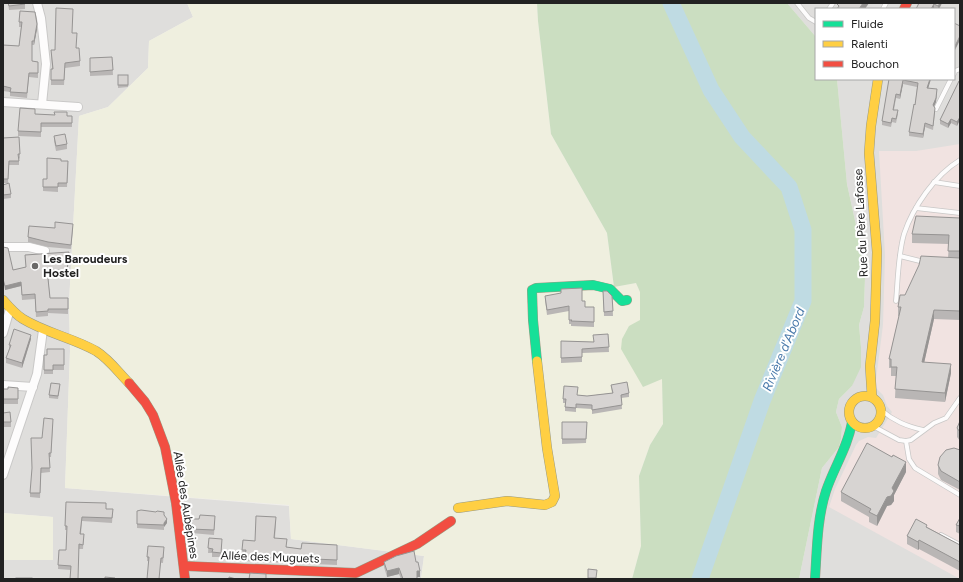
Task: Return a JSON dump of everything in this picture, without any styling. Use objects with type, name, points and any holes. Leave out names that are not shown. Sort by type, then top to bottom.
[{"type":"street","points":[[37,3],[41,18],[46,64],[42,104]]},
{"type":"street","name":"Rue du Père Lafosse","points":[[872,397],[870,366],[875,322],[877,283],[876,245],[869,152],[870,126],[878,80]]},
{"type":"street","points":[[3,102],[78,107]]},
{"type":"street","points":[[3,247],[29,247],[45,251]]},
{"type":"street","points":[[458,508],[507,501],[545,505],[552,502],[555,496],[547,448],[533,320],[532,290],[536,288],[593,285],[610,289],[622,301],[627,300]]},
{"type":"street","name":"Allée des Aubépines","points":[[3,300],[10,309],[28,322],[43,330],[74,340],[98,352],[131,385],[152,413],[164,443],[171,472],[186,579]]},
{"type":"street","points":[[3,333],[10,309]]},
{"type":"street","points":[[3,475],[33,387],[39,365],[43,330]]},
{"type":"street","name":"Rue du Père Lafosse","points":[[858,397],[870,366]]},
{"type":"street","points":[[3,385],[33,387]]},
{"type":"street","points":[[814,579],[823,500],[830,481],[844,453],[851,430],[852,422],[849,408],[858,397],[872,397],[880,404],[881,410],[878,421],[869,427],[844,453]]},
{"type":"street","points":[[852,422],[856,425],[869,427]]},
{"type":"street","name":"Allée des Muguets","points":[[184,566],[356,576],[418,544],[451,522]]},
{"type":"lane","points":[[797,3],[810,18],[815,21]]},
{"type":"lane","points":[[936,108],[950,80]]},
{"type":"lane","points":[[896,301],[900,256],[904,234],[916,208],[934,182],[960,160]]},
{"type":"lane","points":[[934,182],[960,186]]},
{"type":"lane","points":[[916,208],[960,213]]},
{"type":"lane","points":[[900,256],[919,262],[932,262]]},
{"type":"lane","points":[[869,427],[898,440],[911,440],[934,423],[946,418],[960,398]]},
{"type":"lane","points":[[881,410],[889,417],[907,426],[923,430]]},
{"type":"lane","points":[[906,441],[910,459],[916,468],[960,495]]},
{"type":"lane","points":[[934,531],[960,545]]},
{"type":"shaded area","points":[[3,3],[187,3],[193,17],[149,41],[148,68],[108,107],[79,116],[69,303],[70,351],[65,488],[289,506],[291,539],[424,556],[421,579],[3,579],[3,560],[53,560],[53,517],[3,513]]},
{"type":"shaded area","points":[[787,3],[960,3],[960,579],[799,579],[822,468],[839,447],[841,439],[842,427],[836,412],[839,399],[852,386],[861,347],[859,325],[864,307],[865,278],[859,239],[847,184],[837,80],[955,80],[955,8],[815,8],[815,36]]},
{"type":"shaded area","points":[[874,3],[899,3],[896,8],[871,8]]},
{"type":"shaded area","points":[[960,144],[960,579],[829,507],[835,489],[856,445],[859,441],[868,437],[876,438],[892,412],[887,406],[883,395],[875,387],[883,325],[885,255],[879,151],[916,151]]},
{"type":"green space","points":[[187,3],[537,3],[551,134],[607,233],[614,287],[636,283],[640,292],[643,387],[662,378],[663,424],[650,445],[639,476],[641,546],[632,579],[421,579],[424,556],[291,539],[289,505],[65,488],[70,351],[69,303],[79,116],[108,107],[148,68],[149,41],[193,17]]},
{"type":"green space","points":[[537,3],[787,3],[815,36],[815,80],[837,80],[847,184],[859,239],[865,278],[864,307],[859,325],[861,367],[852,386],[839,399],[836,412],[842,427],[841,439],[839,447],[822,468],[799,579],[632,579],[641,546],[639,476],[650,445],[663,424],[662,379],[643,387],[621,349],[622,339],[629,326],[640,320],[640,292],[636,283],[614,287],[607,233],[551,134]]},
{"type":"green space","points":[[3,513],[53,517],[53,560],[3,560]]},
{"type":"building","points":[[8,3],[25,3],[25,4],[9,6]]},
{"type":"building","points":[[863,3],[860,8],[838,8],[839,6],[837,4]]},
{"type":"building","points":[[919,3],[940,3],[938,6],[934,4],[932,8],[916,8]]},
{"type":"building","points":[[56,8],[73,9],[72,33],[77,33],[76,48],[79,48],[80,61],[65,63],[64,80],[51,80],[51,69],[53,69],[51,50],[55,50]]},
{"type":"building","points":[[20,11],[35,12],[37,24],[34,41],[32,41],[32,61],[38,62],[38,73],[29,73],[27,93],[10,92],[11,88],[3,86],[3,45],[19,46],[22,22],[19,22]]},
{"type":"building","points":[[955,24],[960,26],[960,36],[955,46]]},
{"type":"building","points":[[112,57],[113,70],[90,72],[90,58]]},
{"type":"building","points":[[118,75],[128,75],[128,85],[118,85]]},
{"type":"building","points":[[889,80],[903,80],[900,95],[896,94],[893,110],[898,110],[896,119],[892,118],[891,123],[882,121]]},
{"type":"building","points":[[903,80],[930,80],[927,88],[937,89],[936,98],[933,105],[935,108],[933,126],[925,123],[923,134],[909,132],[918,83]]},
{"type":"building","points":[[959,81],[960,117],[957,122],[951,119],[948,124],[940,120]]},
{"type":"building","points":[[20,108],[35,109],[35,114],[55,115],[54,112],[67,112],[67,116],[72,116],[72,123],[41,123],[41,132],[18,131]]},
{"type":"building","points":[[65,134],[67,144],[56,146],[54,136]]},
{"type":"building","points":[[19,137],[19,161],[9,161],[8,179],[3,179],[3,138]]},
{"type":"building","points":[[47,158],[68,161],[67,183],[58,183],[58,187],[43,187],[43,179],[47,179]]},
{"type":"building","points":[[9,183],[11,194],[3,195],[3,185]]},
{"type":"building","points":[[916,216],[960,218],[960,251],[948,251],[949,235],[912,234]]},
{"type":"building","points":[[55,222],[73,224],[71,245],[48,242],[28,237],[29,226],[55,228]]},
{"type":"building","points":[[3,247],[8,248],[13,270],[26,267],[25,255],[69,252],[67,271],[47,269],[50,298],[68,298],[68,309],[48,309],[48,311],[36,312],[35,294],[22,295],[21,282],[5,286],[3,279]]},
{"type":"building","points":[[921,256],[960,258],[960,311],[934,310],[922,362],[951,364],[945,393],[895,389],[897,367],[891,367],[891,359],[889,359],[901,307],[898,307],[900,295],[905,295],[919,265]]},
{"type":"building","points":[[582,288],[582,301],[585,301],[585,307],[594,307],[594,322],[569,320],[569,306],[547,310],[545,296],[561,293],[561,289]]},
{"type":"building","points":[[603,291],[607,291],[612,296],[613,311],[604,312]]},
{"type":"building","points":[[14,329],[31,335],[22,363],[6,358],[11,345],[9,345]]},
{"type":"building","points":[[608,334],[609,347],[582,349],[582,357],[561,358],[561,341],[594,342],[593,335]]},
{"type":"building","points":[[47,349],[64,349],[64,365],[53,365],[53,370],[44,370],[44,355],[47,355]]},
{"type":"building","points":[[627,382],[629,393],[621,395],[622,405],[592,410],[592,405],[576,404],[576,408],[565,407],[566,399],[563,399],[564,386],[578,387],[577,395],[587,396],[613,393],[611,385]]},
{"type":"building","points":[[51,383],[60,384],[58,396],[49,395]]},
{"type":"building","points":[[8,387],[18,388],[18,399],[3,399],[3,389],[8,389]]},
{"type":"building","points":[[10,412],[11,422],[3,422],[3,413]]},
{"type":"building","points":[[44,418],[53,419],[51,453],[49,453],[50,468],[41,468],[40,493],[30,493],[32,468],[31,438],[42,438]]},
{"type":"building","points":[[960,421],[960,432],[957,428]]},
{"type":"building","points":[[562,422],[587,422],[586,439],[562,439]]},
{"type":"building","points":[[867,443],[892,457],[893,455],[906,462],[892,488],[894,491],[891,496],[887,497],[877,516],[869,512],[871,509],[841,492]]},
{"type":"building","points":[[954,448],[960,450],[960,482],[941,471],[938,465],[940,457],[946,450]]},
{"type":"building","points":[[66,502],[106,503],[106,509],[113,509],[112,518],[82,517],[80,534],[84,534],[83,545],[79,544],[78,579],[70,579],[71,566],[58,565],[59,550],[66,550]]},
{"type":"building","points":[[137,511],[164,512],[167,519],[164,525],[137,524]]},
{"type":"building","points":[[200,515],[215,516],[214,530],[191,529],[192,519],[199,519]]},
{"type":"building","points":[[256,516],[276,517],[274,538],[287,539],[286,547],[301,549],[302,543],[337,545],[337,560],[245,556],[246,550],[242,550],[243,540],[255,541]]},
{"type":"building","points":[[960,518],[960,526],[956,525]]},
{"type":"building","points":[[916,519],[927,525],[926,527],[960,545],[960,562],[919,540],[918,542],[907,536]]},
{"type":"building","points":[[209,538],[222,539],[221,553],[212,552],[213,549],[208,548]]},
{"type":"building","points":[[148,546],[164,547],[163,558],[161,558],[159,579],[147,579],[149,557],[147,557]]},
{"type":"building","points":[[414,551],[416,562],[418,562],[420,571],[417,571],[417,579],[403,579],[399,568],[387,571],[384,562],[396,556]]},
{"type":"building","points":[[588,569],[597,570],[596,578],[588,578]]},
{"type":"building","points":[[250,573],[266,574],[266,579],[249,579]]},
{"type":"building","points":[[105,577],[115,578],[116,579],[105,579]]},
{"type":"building","points":[[32,578],[32,579],[16,579]]},
{"type":"waterway","name":"Rivière d'Abord","points":[[671,3],[711,90],[742,137],[789,187],[803,230],[803,301],[762,401],[700,579]]},
{"type":"traffic: fast","points":[[537,361],[532,290],[536,288],[593,285],[610,289],[622,301],[627,300]]},
{"type":"traffic: fast","points":[[815,579],[818,534],[823,502],[829,482],[847,440],[852,422]]},
{"type":"traffic: slow","points":[[872,397],[870,366],[875,321],[877,252],[869,153],[871,126],[878,80]]},
{"type":"traffic: slow","points":[[3,300],[17,315],[32,324],[78,342],[101,354],[129,383]]},
{"type":"traffic: slow","points":[[458,508],[507,501],[545,505],[552,502],[555,496],[547,448],[537,361]]},
{"type":"traffic: slow","points":[[862,396],[868,396],[878,403],[881,412],[880,418],[874,425],[868,428],[862,428],[852,421],[849,415],[849,409],[856,399],[862,396]]},
{"type":"traffic: jam","points":[[904,8],[907,3]]},
{"type":"traffic: jam","points":[[129,383],[145,402],[153,415],[165,447],[176,503],[185,579]]},
{"type":"traffic: jam","points":[[184,566],[356,573],[417,544],[451,521]]},
{"type":"place","name":"Les Baroudeurs Hostel","points":[[35,266]]}]
